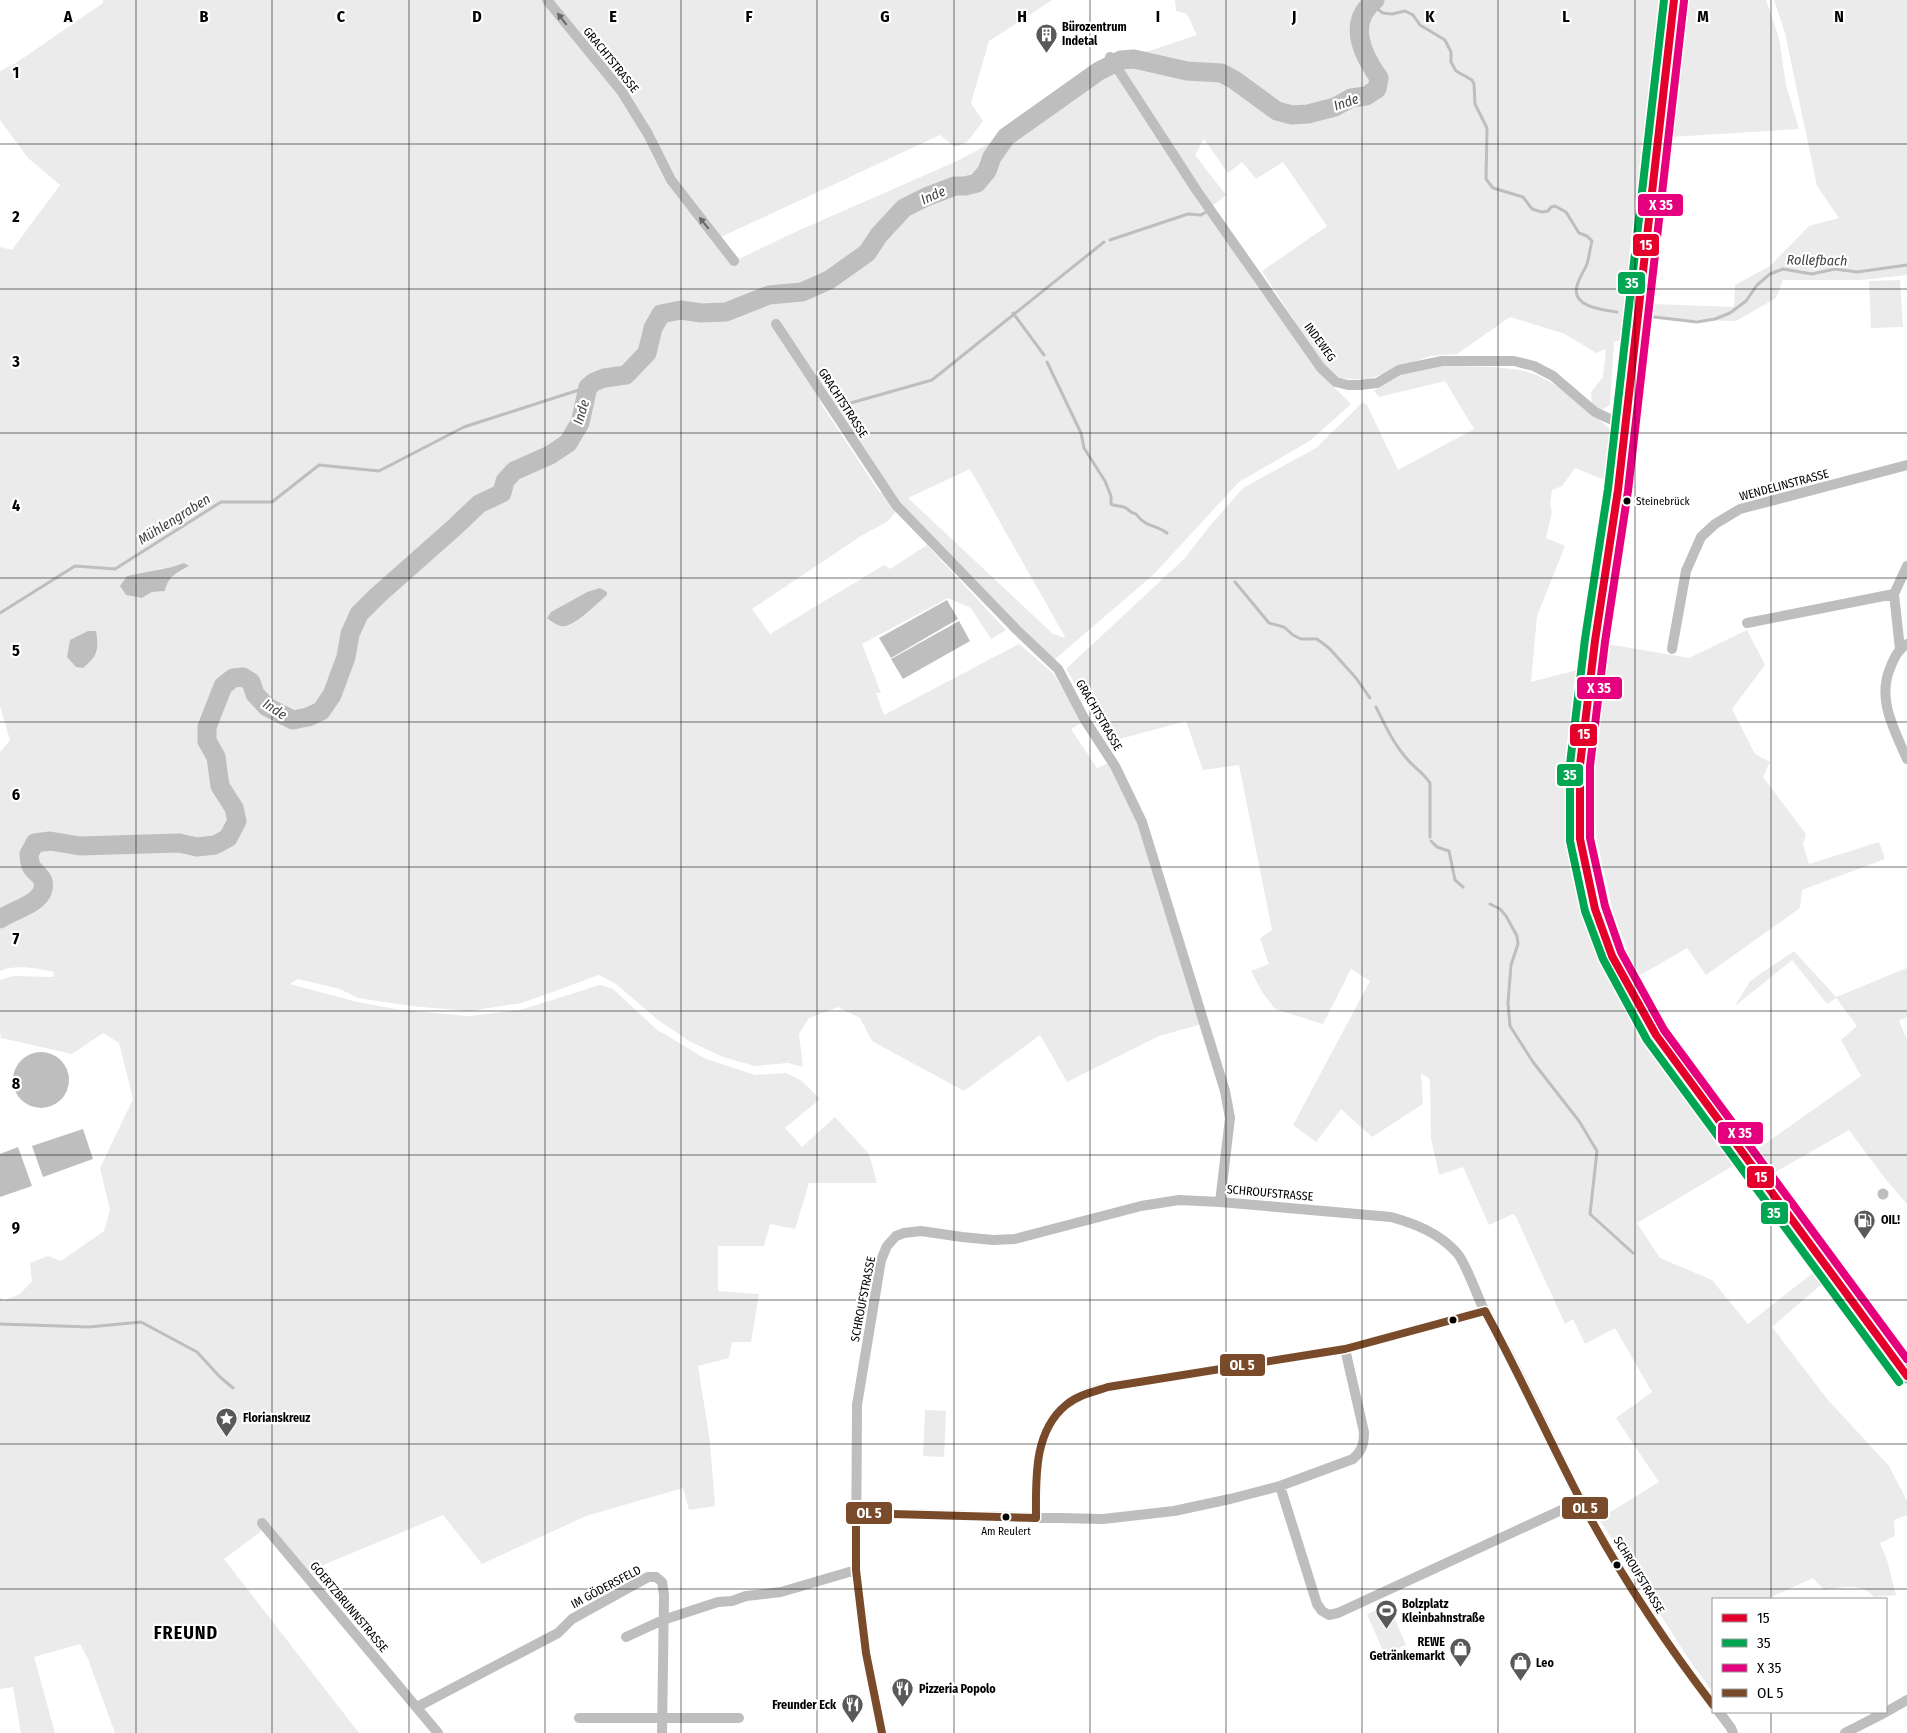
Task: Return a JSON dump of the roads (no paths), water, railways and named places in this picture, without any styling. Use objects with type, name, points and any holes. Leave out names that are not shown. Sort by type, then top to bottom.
[{"type":"main road","points":[[1674,0],[1618,490],[1595,640],[1580,765],[1580,839],[1595,909],[1612,956],[1656,1035],[1907,1376]]},
{"type":"street","name":"GRACHTSTRASSE","points":[[547,0],[622,92],[648,134],[671,180],[734,261]]},
{"type":"street","name":"INDEWEG","points":[[1110,57],[1197,191],[1321,368],[1336,382],[1348,385],[1377,383],[1399,370],[1442,361],[1514,362],[1534,366],[1553,376],[1595,412],[1610,420],[1625,422]]},
{"type":"street","name":"GRACHTSTRASSE","points":[[776,324],[896,505],[1011,624],[1058,669],[1085,720],[1115,766],[1126,787],[1142,822],[1225,1091],[1230,1118],[1220,1202]]},
{"type":"street","name":"WENDELINSTRASSE","points":[[1672,649],[1686,571],[1701,537],[1715,524],[1740,509],[1907,465]]},
{"type":"street","points":[[1907,566],[1894,594],[1903,646],[1886,675],[1884,695],[1889,716],[1907,759]]},
{"type":"street","points":[[1747,623],[1894,594]]},
{"type":"street","name":"SCHROUFSTRASSE","points":[[882,1733],[866,1653],[856,1570],[856,1513],[858,1405],[862,1369],[881,1260],[887,1246],[896,1236],[921,1231],[993,1240],[1015,1239],[1141,1206],[1179,1200],[1368,1214],[1392,1218],[1412,1223],[1428,1230],[1443,1240],[1458,1254],[1484,1311],[1515,1366],[1580,1500],[1674,1654],[1712,1704]]},
{"type":"street","points":[[1036,1518],[1036,1479],[1043,1436],[1054,1416],[1063,1407],[1083,1394],[1094,1390],[1345,1349],[1484,1311]]},
{"type":"street","points":[[856,1513],[1104,1519],[1174,1510],[1230,1500],[1280,1486],[1353,1459],[1361,1452],[1364,1432],[1345,1349]]},
{"type":"street","points":[[1280,1486],[1317,1604],[1328,1615],[1338,1613],[1388,1591],[1580,1500]]},
{"type":"street","name":"GOERTZBRUNNSTRASSE","points":[[262,1523],[438,1733]]},
{"type":"street","points":[[626,1637],[663,1620],[718,1602],[732,1601],[746,1596],[781,1592],[856,1570]]},
{"type":"street","name":"IM GÖDERSFELD","points":[[417,1707],[558,1633],[572,1619],[648,1577],[656,1577],[662,1582],[662,1733]]},
{"type":"street","points":[[1887,1711],[1907,1700]]},
{"type":"street","points":[[1719,1713],[1733,1733]]},
{"type":"street","points":[[1845,1733],[1884,1713]]},
{"type":"street","points":[[579,1718],[740,1718]]},
{"type":"waterway","name":"Inde","points":[[0,919],[35,900],[43,889],[43,881],[31,866],[29,857],[35,843],[50,841],[80,846],[179,843],[197,847],[215,845],[228,838],[237,821],[234,808],[220,786],[216,757],[207,741],[207,727],[223,686],[233,678],[243,677],[251,682],[255,694],[267,707],[293,720],[308,717],[321,711],[332,695],[346,657],[350,634],[359,614],[479,504],[502,493],[505,481],[514,471],[550,455],[568,443],[580,423],[588,387],[604,378],[626,375],[647,353],[653,328],[661,314],[681,310],[701,313],[726,312],[769,295],[802,292],[829,280],[867,253],[879,235],[904,208],[955,186],[977,183],[987,171],[992,157],[1006,137],[1099,71],[1121,60],[1134,59],[1187,71],[1221,73],[1233,79],[1277,111],[1292,115],[1308,114],[1335,107],[1351,98],[1366,96],[1377,89],[1379,78],[1367,59],[1360,38],[1359,28],[1361,18],[1366,9],[1375,0]]},
{"type":"waterway","points":[[1370,4],[1383,13],[1392,14],[1405,11],[1413,15],[1420,25],[1445,40],[1451,52],[1451,62],[1456,71],[1472,80],[1474,84],[1475,104],[1487,128],[1486,179],[1493,188],[1523,197],[1532,209],[1542,212],[1548,211],[1551,207],[1555,206],[1566,212],[1579,233],[1587,236],[1592,241],[1587,264],[1577,286],[1576,293],[1579,299],[1590,306],[1617,312]]},
{"type":"waterway","points":[[1110,240],[1188,214],[1201,215],[1208,211]]},
{"type":"waterway","points":[[840,406],[932,380],[1104,242]]},
{"type":"waterway","name":"Rollefbach","points":[[1654,317],[1697,322],[1715,319],[1730,313],[1746,301],[1757,285],[1770,274],[1783,269],[1812,274],[1835,269],[1857,272],[1907,265]]},
{"type":"waterway","points":[[1013,313],[1044,355]]},
{"type":"waterway","points":[[1047,362],[1081,433],[1084,448],[1105,481],[1111,496],[1111,504],[1126,508],[1136,514],[1143,522],[1167,533]]},
{"type":"waterway","name":"Mühlengraben","points":[[0,613],[75,566],[115,569],[221,502],[272,502],[319,465],[379,471],[464,427],[588,387]]},
{"type":"waterway","points":[[1235,582],[1269,623],[1284,627],[1301,639],[1317,639],[1329,648],[1356,678],[1370,698]]},
{"type":"waterway","points":[[1376,707],[1398,748],[1430,783],[1430,837]]},
{"type":"waterway","points":[[1431,841],[1437,847],[1449,851],[1455,880],[1463,887]]},
{"type":"waterway","points":[[1490,904],[1500,909],[1506,916],[1517,936],[1518,944],[1511,965],[1508,1003],[1510,1026],[1533,1062],[1579,1121],[1597,1151],[1590,1214],[1633,1253]]},
{"type":"waterway","points":[[0,1324],[89,1327],[141,1322],[197,1352],[233,1388]]},
{"type":"place","name":"Bürozentrum Indetal","points":[[1046,53]]},
{"type":"place","name":"Steinebrück","points":[[1627,501]]},
{"type":"place","name":"OIL!","points":[[1865,1239]]},
{"type":"place","name":"Florianskreuz","points":[[227,1437]]},
{"type":"place","name":"Am Reulert","points":[[1006,1517]]},
{"type":"place","name":"Bolzplatz Kleinbahnstraße","points":[[1386,1630]]},
{"type":"place","name":"REWE Getränkemarkt","points":[[1461,1668]]},
{"type":"place","name":"Leo","points":[[1520,1682]]},
{"type":"place","name":"Pizzeria Popolo","points":[[903,1708]]},
{"type":"place","name":"Freunder Eck","points":[[852,1724]]},
{"type":"district","name":"FREUND","points":[[186,1633]]}]
